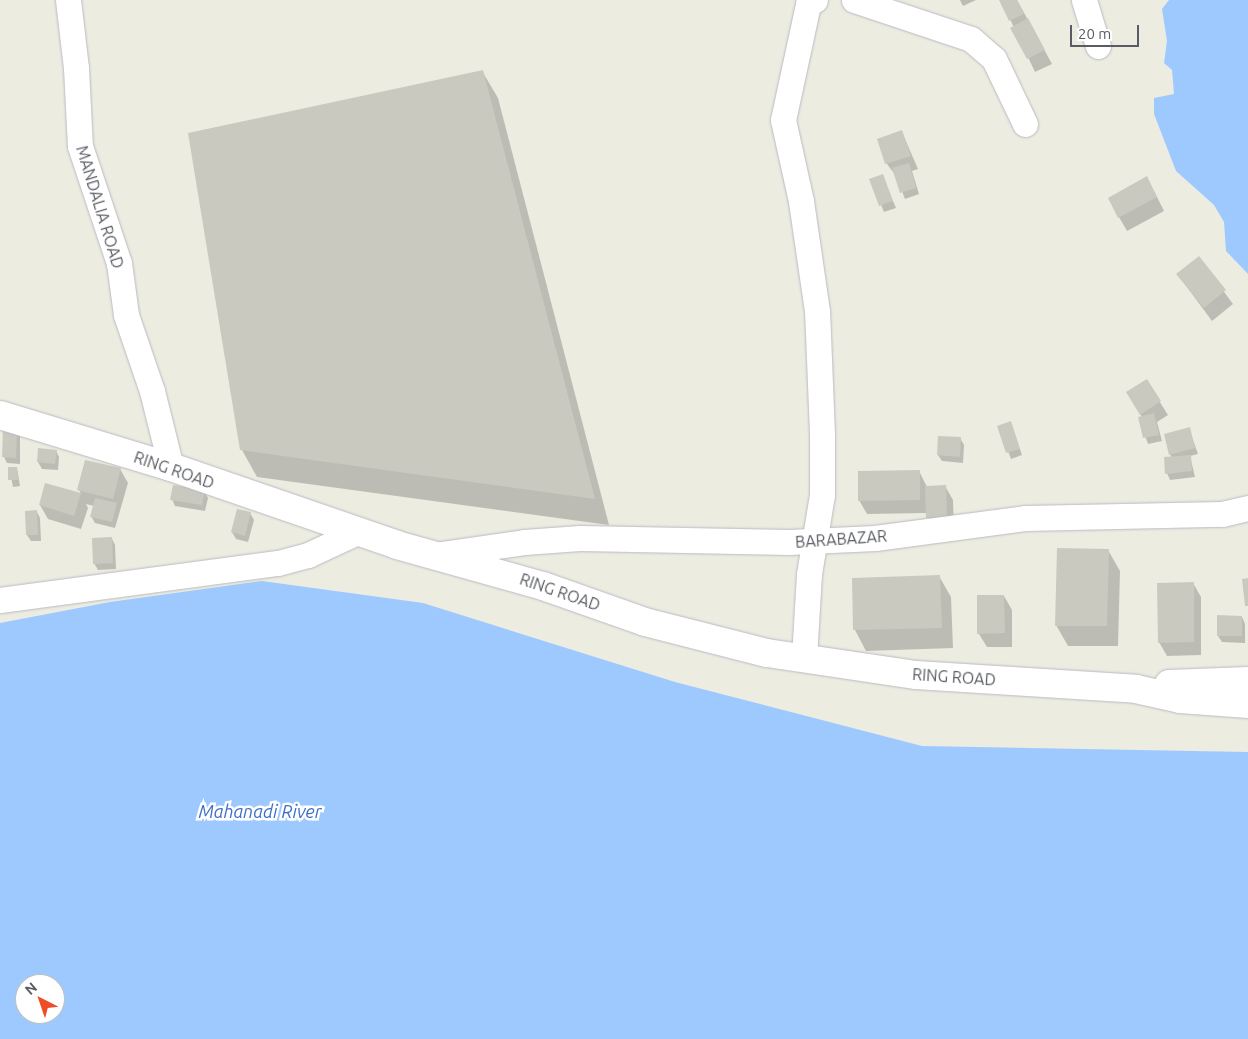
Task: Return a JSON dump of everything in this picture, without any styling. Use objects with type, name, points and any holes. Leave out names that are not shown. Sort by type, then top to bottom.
[{"type":"street","name":"MANDALIA ROAD","points":[[68,0],[76,68],[80,146],[119,263],[126,315],[152,390],[171,467]]},
{"type":"street","points":[[854,0],[971,39],[994,59],[1025,124]]},
{"type":"street","points":[[1084,0],[1098,46]]},
{"type":"street","points":[[804,658],[815,541],[822,495],[817,311],[801,201],[783,120],[810,1]]},
{"type":"street","name":"RING ROAD","points":[[0,415],[171,467],[357,532],[543,586],[645,622],[767,653],[916,675],[1136,689],[1180,698],[1248,704]]},
{"type":"street","name":"BARABAZAR","points":[[434,555],[524,542],[580,538],[815,541],[875,538],[1025,518],[1222,514],[1248,508]]},
{"type":"street","points":[[0,600],[278,563],[308,555],[357,532]]},
{"type":"street","name":"RING ROAD","points":[[1136,689],[1185,682],[1248,681]]},
{"type":"water","points":[[1169,0],[1248,0],[1248,274],[1226,251],[1224,222],[1214,205],[1176,171],[1154,114],[1154,98],[1174,94],[1172,70],[1164,63],[1167,41],[1162,9]]},
{"type":"water","name":"Mahanadi River","points":[[262,581],[423,603],[675,682],[922,746],[1248,752],[1248,1039],[0,1039],[0,623],[110,602]]},
{"type":"building","points":[[999,0],[1017,0],[1024,14],[1009,21]]},
{"type":"building","points":[[1028,18],[1045,50],[1027,59],[1010,28]]},
{"type":"building","points":[[483,70],[595,499],[240,450],[188,133]]},
{"type":"building","points":[[902,130],[911,156],[885,164],[877,139]]},
{"type":"building","points":[[909,163],[916,188],[900,193],[892,168]]},
{"type":"building","points":[[883,174],[893,201],[879,206],[869,179]]},
{"type":"building","points":[[1147,176],[1157,197],[1118,218],[1108,198]]},
{"type":"building","points":[[1199,256],[1226,290],[1204,308],[1176,274]]},
{"type":"building","points":[[1147,379],[1161,401],[1140,415],[1126,392]]},
{"type":"building","points":[[1154,413],[1159,435],[1143,438],[1138,417]]},
{"type":"building","points":[[1011,421],[1020,449],[1006,453],[997,426]]},
{"type":"building","points":[[1190,427],[1195,448],[1169,455],[1164,434]]},
{"type":"building","points":[[3,428],[17,429],[16,458],[2,457]]},
{"type":"building","points":[[938,436],[961,437],[960,457],[937,455]]},
{"type":"building","points":[[38,448],[57,450],[55,464],[37,462]]},
{"type":"building","points":[[1191,455],[1192,471],[1165,474],[1164,457]]},
{"type":"building","points":[[85,460],[121,468],[113,499],[77,490]]},
{"type":"building","points":[[8,467],[17,467],[18,480],[8,480]]},
{"type":"building","points":[[920,470],[920,500],[858,501],[858,471]]},
{"type":"building","points":[[45,483],[81,493],[74,516],[39,505]]},
{"type":"building","points":[[173,485],[205,490],[202,505],[170,500]]},
{"type":"building","points":[[946,485],[947,517],[926,518],[925,486]]},
{"type":"building","points":[[95,498],[117,503],[112,522],[90,517]]},
{"type":"building","points":[[237,509],[251,512],[245,536],[231,532]]},
{"type":"building","points":[[37,510],[38,535],[26,535],[25,511]]},
{"type":"building","points":[[112,537],[113,563],[93,564],[92,538]]},
{"type":"building","points":[[1057,548],[1109,549],[1107,626],[1055,626]]},
{"type":"building","points":[[940,575],[942,628],[853,630],[852,578]]},
{"type":"building","points":[[1248,578],[1248,606],[1245,606],[1242,579]]},
{"type":"building","points":[[1194,582],[1194,642],[1158,643],[1157,583]]},
{"type":"building","points":[[977,595],[1004,595],[1005,633],[977,634]]},
{"type":"building","points":[[1217,615],[1242,616],[1242,636],[1217,636]]}]
